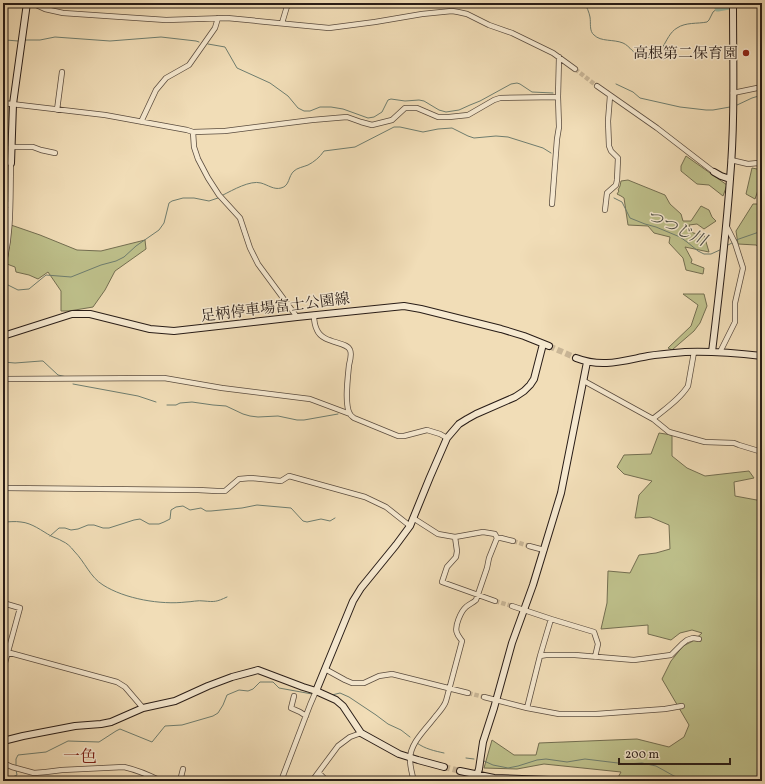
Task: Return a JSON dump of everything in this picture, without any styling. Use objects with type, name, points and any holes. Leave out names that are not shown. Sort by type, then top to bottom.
[{"type":"street","points":[[3,266],[9,230],[13,104],[27,3]]},
{"type":"street","points":[[32,3],[45,9],[63,12],[166,20],[218,18],[329,28],[452,11],[467,14],[553,53],[575,70]]},
{"type":"street","points":[[282,23],[288,3]]},
{"type":"street","points":[[712,352],[730,180],[733,93],[733,3]]},
{"type":"street","points":[[141,122],[156,90],[166,78],[189,65],[215,28],[218,18]]},
{"type":"street","points":[[552,204],[557,139],[560,127],[558,96],[559,57]]},
{"type":"street","points":[[57,110],[62,72]]},
{"type":"street","points":[[597,86],[657,128],[714,172],[730,180]]},
{"type":"street","points":[[733,93],[762,87]]},
{"type":"street","points":[[3,103],[105,115],[193,132],[225,131],[347,117],[372,124],[392,120],[405,108],[416,108],[438,117],[449,117],[468,114],[500,98],[558,96]]},
{"type":"street","points":[[605,210],[607,193],[616,185],[618,158],[611,151],[609,146],[608,121],[610,96]]},
{"type":"street","points":[[193,132],[194,147],[198,159],[219,195],[240,218],[250,248],[258,264],[297,317]]},
{"type":"street","points":[[11,147],[33,147],[55,153]]},
{"type":"street","points":[[731,160],[748,164],[762,164]]},
{"type":"street","points":[[3,204],[10,205]]},
{"type":"street","points":[[720,352],[735,322],[735,303],[743,268],[735,243],[726,226]]},
{"type":"street","name":"足柄停車場富士公園線","points":[[3,336],[63,316],[80,314],[100,316],[150,329],[174,331],[404,306],[500,329],[524,336],[546,345],[534,378],[524,391],[515,397],[467,419],[459,424],[447,438]]},
{"type":"street","points":[[314,316],[318,332],[322,336],[328,340],[348,346],[350,350],[347,405],[350,414]]},
{"type":"street","points":[[653,419],[687,388],[694,352]]},
{"type":"street","points":[[576,358],[597,364],[607,364],[651,356],[694,352],[720,352],[762,356]]},
{"type":"street","points":[[476,778],[483,742],[512,643],[525,610],[563,483],[587,362]]},
{"type":"street","points":[[3,379],[77,380],[164,378],[222,388],[310,399],[350,414],[354,418],[398,436],[404,436],[427,430],[447,438],[410,526],[361,588],[353,601],[306,716],[282,780],[290,781]]},
{"type":"street","points":[[584,381],[653,419],[670,432],[705,442],[734,443],[762,452]]},
{"type":"street","points":[[3,488],[225,491],[239,479],[251,478],[281,481],[289,476],[365,497],[386,507],[410,526]]},
{"type":"street","points":[[413,518],[438,534],[454,538],[483,532],[495,534],[497,538],[513,541]]},
{"type":"street","points":[[454,538],[457,551],[456,557],[447,567],[442,582],[495,601]]},
{"type":"street","points":[[414,781],[410,765],[412,750],[415,743],[445,705],[462,641],[457,635],[456,628],[462,612],[468,605],[475,602],[497,538]]},
{"type":"street","points":[[529,546],[544,550]]},
{"type":"street","points":[[3,603],[20,608],[5,651],[3,670]]},
{"type":"street","points":[[512,606],[594,632],[598,644],[595,657]]},
{"type":"street","points":[[527,708],[551,619]]},
{"type":"street","points":[[540,656],[546,654],[634,660],[671,655],[687,640],[699,638]]},
{"type":"street","points":[[5,651],[117,682],[125,686],[143,708]]},
{"type":"street","points":[[325,669],[352,683],[364,683],[380,676],[392,674],[468,693]]},
{"type":"street","points":[[3,741],[75,726],[112,722],[143,708],[175,701],[232,677],[258,670],[316,691],[336,700],[343,706],[361,733],[399,754],[444,766]]},
{"type":"street","points":[[294,696],[291,708],[306,716]]},
{"type":"street","points":[[484,697],[527,708],[559,714],[596,714],[665,710],[682,706]]},
{"type":"street","points":[[312,781],[338,746],[350,737],[361,733]]},
{"type":"street","points":[[3,764],[34,772],[124,767],[151,775],[161,781]]},
{"type":"street","points":[[180,781],[183,769]]},
{"type":"street","points":[[460,771],[476,778],[578,781]]},
{"type":"street","points":[[318,773],[327,781]]},
{"type":"green space","points":[[686,156],[727,185],[723,196],[709,185],[697,184],[681,171],[681,166]]},
{"type":"green space","points":[[752,168],[762,170],[762,179],[755,199],[746,194]]},
{"type":"green space","points":[[628,180],[665,195],[670,204],[681,214],[683,221],[691,221],[701,206],[709,210],[712,217],[716,221],[704,229],[697,224],[689,225],[693,233],[704,235],[709,252],[685,247],[692,260],[691,263],[704,268],[703,274],[686,270],[683,258],[669,243],[670,237],[654,233],[648,226],[628,225],[624,198],[617,194],[621,181]]},
{"type":"green space","points":[[753,204],[762,204],[762,249],[756,245],[738,244],[736,231]]},
{"type":"green space","points":[[11,225],[77,250],[101,251],[145,240],[146,249],[115,271],[105,290],[93,307],[61,311],[61,291],[48,272],[38,279],[16,272],[15,267],[7,264]]},
{"type":"green space","points":[[683,294],[704,294],[707,306],[700,323],[694,331],[672,350],[668,348],[691,326],[698,305]]},
{"type":"green space","points":[[659,433],[672,435],[672,456],[687,468],[705,476],[749,471],[754,478],[734,482],[735,496],[762,501],[762,781],[616,781],[621,772],[544,764],[517,769],[484,768],[492,740],[514,755],[536,755],[539,743],[637,739],[669,747],[684,737],[689,725],[662,679],[671,661],[683,646],[693,641],[702,633],[692,630],[680,633],[671,640],[648,634],[648,625],[601,629],[607,603],[608,571],[630,573],[639,555],[656,553],[670,549],[669,525],[650,517],[635,518],[639,495],[652,481],[624,474],[617,467],[624,455],[651,454]]},
{"type":"waterway","points":[[584,3],[589,13],[591,29],[594,35],[600,39],[623,43],[639,56],[649,58],[655,56],[659,52],[672,32],[677,28],[688,24],[707,22],[713,12],[718,8]]},
{"type":"waterway","points":[[751,3],[762,5]]},
{"type":"waterway","points":[[718,8],[729,6]]},
{"type":"waterway","points":[[25,40],[40,40],[55,37],[110,41],[161,37],[199,42]]},
{"type":"waterway","points":[[3,38],[6,40],[18,41]]},
{"type":"waterway","points":[[208,44],[225,47],[237,68],[270,83],[288,96],[298,108],[304,111],[310,111],[320,107],[331,107],[343,109],[368,118],[374,117],[382,112],[388,100],[391,99],[424,101],[439,110],[446,112],[459,110],[480,101],[511,84],[517,83],[532,92],[553,93]]},
{"type":"waterway","points":[[616,84],[633,92],[640,98],[680,107],[706,110],[730,107]]},
{"type":"waterway","points":[[735,106],[762,95]]},
{"type":"waterway","name":"つつじ川","points":[[223,195],[242,186],[257,182],[276,188],[284,187],[294,171],[308,165],[319,157],[324,151],[355,147],[394,127],[423,132],[452,128],[474,138],[496,136],[508,137],[543,148],[551,153]]},
{"type":"waterway","name":"つつじ川","points":[[3,285],[8,285],[18,290],[29,289],[46,275],[71,277],[101,265],[116,261],[124,257],[136,246],[159,230],[164,223],[169,203],[172,201],[183,198],[194,198],[209,201],[218,198]]},
{"type":"waterway","name":"つつじ川","points":[[614,198],[622,202],[630,218],[680,237],[704,254],[711,254],[722,249]]},
{"type":"waterway","name":"つつじ川","points":[[736,240],[762,231]]},
{"type":"waterway","name":"つつじ川","points":[[726,246],[732,243]]},
{"type":"waterway","points":[[3,362],[15,363],[43,361],[58,375],[67,377]]},
{"type":"waterway","points":[[73,384],[138,396],[156,402]]},
{"type":"waterway","points":[[167,405],[192,402],[226,406],[250,416],[278,416],[297,420],[338,414]]},
{"type":"waterway","points":[[50,536],[59,528],[71,530],[88,525],[109,528],[140,519],[149,524],[159,524],[170,519],[171,510],[176,507],[183,506],[190,510],[201,508],[206,511],[211,511],[257,505],[291,508],[303,521],[307,522],[321,519],[330,521],[335,518]]},
{"type":"waterway","points":[[3,522],[19,522],[29,524],[66,543],[78,555],[98,582],[122,594],[143,600],[166,603],[218,601],[227,597]]},
{"type":"waterway","points":[[16,767],[16,759],[18,755],[46,752],[68,741],[99,742],[120,729],[152,742],[165,726],[182,725],[213,716],[218,713],[227,695],[239,690],[248,691],[253,689],[260,682],[273,682],[279,688],[312,694]]},
{"type":"waterway","points":[[332,695],[340,693],[349,697],[410,737]]},
{"type":"waterway","points":[[417,743],[434,751],[444,753]]},
{"type":"waterway","points":[[466,758],[474,759]]},
{"type":"waterway","points":[[484,761],[493,765],[508,768],[546,759],[567,762],[585,759],[626,764],[642,763],[656,766],[674,776],[684,779],[707,779],[721,777],[734,781]]},
{"type":"waterway","points":[[4,781],[17,775],[16,770]]},
{"type":"tunnel","points":[[575,69],[597,86]]},
{"type":"tunnel","points":[[549,346],[576,358]]},
{"type":"tunnel","points":[[513,541],[529,546]]},
{"type":"tunnel","points":[[495,601],[512,606]]},
{"type":"tunnel","points":[[468,693],[484,697]]},
{"type":"tunnel","points":[[444,767],[460,771]]},
{"type":"place","name":"高根第二保育園","points":[[746,53]]},
{"type":"district","name":"一色","points":[[80,756]]}]
